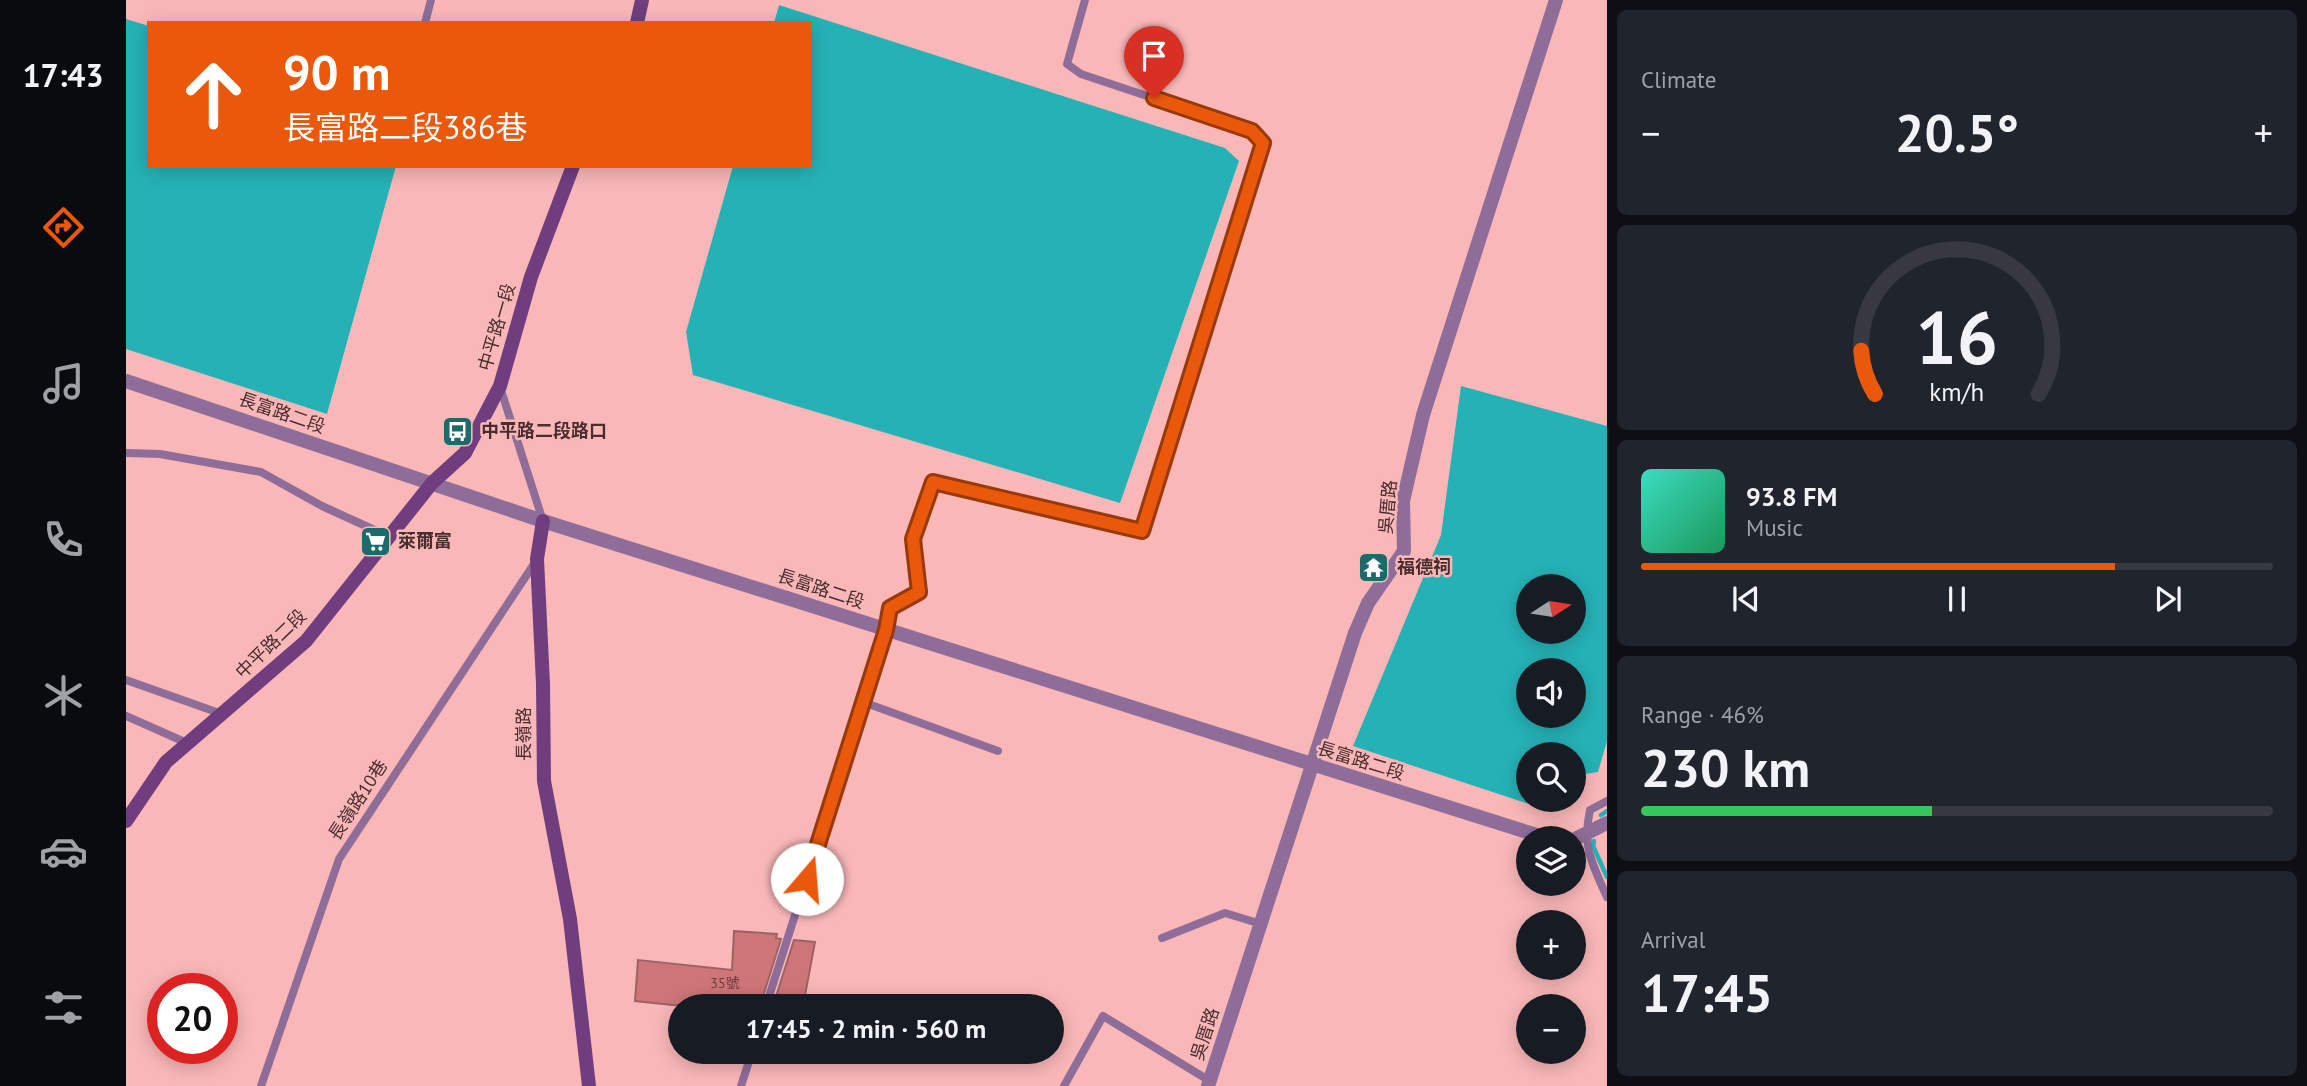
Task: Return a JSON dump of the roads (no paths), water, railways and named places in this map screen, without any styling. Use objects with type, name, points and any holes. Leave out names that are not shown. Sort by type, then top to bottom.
[{"type":"street","points":[[637,21],[642,0]]},
{"type":"street","name":"吳厝路","points":[[1209,1084],[1355,633],[1368,603],[1404,551],[1404,501],[1423,415],[1556,0]]},
{"type":"street","name":"中平路一段","points":[[432,483],[465,453],[500,386],[531,277],[572,168]]},
{"type":"street","name":"長富路二段","points":[[126,380],[543,521],[1516,829]]},
{"type":"street","name":"中平路二段","points":[[126,821],[166,762],[306,641],[432,483]]},
{"type":"street","name":"長嶺路","points":[[543,521],[537,559],[544,684],[544,781],[570,919],[589,1086]]},
{"type":"street","points":[[1586,834],[1606,825]]},
{"type":"lane","points":[[426,21],[431,0]]},
{"type":"lane","points":[[770,994],[886,630],[890,608],[919,592],[913,539],[933,482],[1142,531],[1263,143],[1252,131],[1081,74],[1067,64],[1085,0]]},
{"type":"lane","name":"長嶺路","points":[[500,386],[543,521]]},
{"type":"lane","points":[[126,453],[160,454],[261,472],[322,506],[390,537]]},
{"type":"lane","name":"長嶺路10巷","points":[[261,1086],[339,859],[537,559]]},
{"type":"lane","points":[[126,680],[222,713]]},
{"type":"lane","points":[[863,702],[998,751]]},
{"type":"lane","points":[[126,716],[187,743]]},
{"type":"lane","points":[[1583,826],[1590,810],[1607,801]]},
{"type":"lane","points":[[1586,851],[1607,897]]},
{"type":"lane","points":[[1162,938],[1225,913],[1262,924]]},
{"type":"lane","points":[[1064,1086],[1103,1016],[1209,1084]]},
{"type":"lane","points":[[741,1086],[748,1064]]},
{"type":"water","points":[[779,5],[1225,148],[1239,161],[1120,503],[693,375],[686,332],[732,168],[812,168],[812,21],[775,21]]},
{"type":"water","points":[[126,19],[147,25],[147,168],[395,168],[327,414],[126,349]]},
{"type":"water","points":[[1461,386],[1607,426],[1607,741],[1598,772],[1586,774],[1586,742],[1516,742],[1516,800],[1353,746],[1441,535]]},
{"type":"waterway","points":[[1601,815],[1607,811]]},
{"type":"waterway","points":[[1594,841],[1593,846],[1607,877]]},
{"type":"place","name":"中平路二段路口","points":[[458,431]]},
{"type":"place","name":"萊爾富","points":[[375,541]]},
{"type":"place","name":"福德祠","points":[[1374,567]]}]
